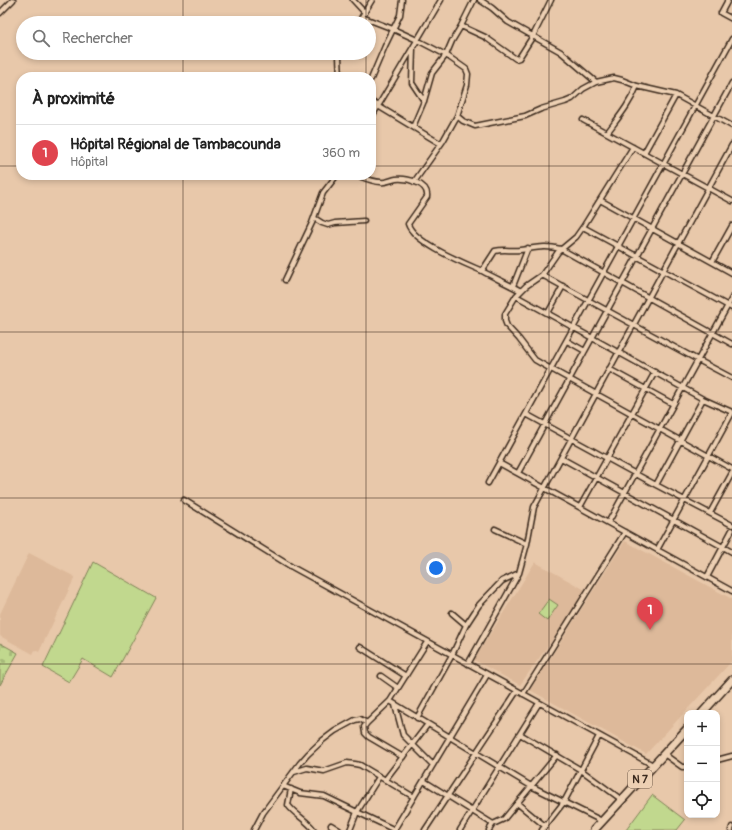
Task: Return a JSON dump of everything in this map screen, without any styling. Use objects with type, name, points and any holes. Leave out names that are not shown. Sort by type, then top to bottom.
[{"type":"highway","points":[[705,710],[732,680]]},
{"type":"highway","name":"N 7","points":[[594,830],[684,732]]},
{"type":"street","points":[[0,13],[13,0]]},
{"type":"street","points":[[353,0],[364,15],[372,0]]},
{"type":"street","points":[[374,72],[400,15],[401,0]]},
{"type":"street","points":[[376,109],[441,0]]},
{"type":"street","points":[[480,0],[508,22],[561,52],[596,82]]},
{"type":"street","points":[[461,26],[485,37],[516,59],[519,58],[551,0]]},
{"type":"street","points":[[728,0],[721,13],[732,19]]},
{"type":"street","points":[[413,127],[424,101],[432,73],[446,55],[472,1]]},
{"type":"street","points":[[376,21],[446,55],[466,69],[468,74],[467,86],[457,116],[441,144],[414,182]]},
{"type":"street","points":[[488,483],[732,38]]},
{"type":"street","points":[[413,48],[412,83],[424,101]]},
{"type":"street","points":[[339,60],[340,72]]},
{"type":"street","points":[[457,116],[463,121],[475,126],[525,116],[572,99],[596,82],[614,78],[637,86],[676,95],[732,126]]},
{"type":"street","points":[[518,473],[732,83]]},
{"type":"street","points":[[607,133],[625,109],[637,86]]},
{"type":"street","points":[[644,153],[676,95]]},
{"type":"street","points":[[378,106],[441,144]]},
{"type":"street","points":[[583,120],[732,201]]},
{"type":"street","points":[[468,664],[519,573],[527,544],[534,508],[544,488],[732,146]]},
{"type":"street","points":[[633,147],[576,237],[558,252],[542,275],[516,296],[505,314],[505,321],[507,326],[536,360],[732,469]]},
{"type":"street","points":[[372,180],[382,183],[396,179],[405,180],[414,182],[426,189],[428,194],[427,197],[408,224],[417,236],[431,246],[460,262],[482,271],[521,291]]},
{"type":"street","points":[[284,280],[314,218],[323,193],[333,180]]},
{"type":"street","points":[[600,200],[732,273]]},
{"type":"street","points":[[314,218],[322,224],[328,226],[335,223],[364,221]]},
{"type":"street","points":[[712,262],[732,226]]},
{"type":"street","points":[[583,227],[730,307]]},
{"type":"street","points":[[482,271],[495,251],[502,249],[520,250],[546,246],[561,249],[732,344]]},
{"type":"street","points":[[513,286],[528,248]]},
{"type":"street","points":[[542,275],[732,378]]},
{"type":"street","points":[[548,313],[563,286]]},
{"type":"street","points":[[516,296],[703,399],[732,413],[657,550]]},
{"type":"street","points":[[608,523],[713,333],[730,307],[732,298]]},
{"type":"street","points":[[566,340],[585,351]]},
{"type":"street","points":[[609,369],[674,404]]},
{"type":"street","points":[[580,507],[655,372]]},
{"type":"street","points":[[656,485],[703,399]]},
{"type":"street","points":[[526,414],[732,525]]},
{"type":"street","points":[[561,458],[732,552]]},
{"type":"street","points":[[499,463],[732,591]]},
{"type":"street","points":[[710,513],[732,473]]},
{"type":"street","points":[[184,500],[292,567],[653,766]]},
{"type":"street","points":[[495,529],[527,544]]},
{"type":"street","points":[[707,577],[732,530]]},
{"type":"street","points":[[523,694],[625,532]]},
{"type":"street","points":[[417,718],[452,655],[466,625],[479,605],[502,581],[519,573]]},
{"type":"street","points":[[452,613],[466,625]]},
{"type":"street","points":[[403,757],[365,733],[364,727],[390,701],[427,642]]},
{"type":"street","points":[[360,647],[406,676]]},
{"type":"street","points":[[283,786],[300,793],[324,796],[395,830],[487,674]]},
{"type":"street","points":[[380,676],[398,688]]},
{"type":"street","points":[[425,830],[517,691]]},
{"type":"street","points":[[390,701],[531,786],[602,821]]},
{"type":"street","points":[[460,830],[539,703]]},
{"type":"street","points":[[395,705],[403,735],[412,746],[433,765]]},
{"type":"street","points":[[254,830],[263,813],[308,754],[323,740],[358,719],[367,723]]},
{"type":"street","points":[[385,780],[428,724]]},
{"type":"street","points":[[520,734],[581,770],[622,800]]},
{"type":"street","points":[[517,803],[544,828],[564,802],[599,736]]},
{"type":"street","points":[[664,754],[684,767]]},
{"type":"street","points":[[424,781],[472,811],[492,828],[504,819],[556,755]]},
{"type":"street","points":[[720,759],[732,756]]},
{"type":"street","points":[[293,772],[307,768],[324,771],[343,764],[351,763],[360,765],[414,797]]},
{"type":"street","points":[[350,830],[357,812],[379,777]]},
{"type":"street","points":[[291,789],[288,805],[314,830]]},
{"type":"street","points":[[331,825],[339,830]]},
{"type":"shaded area","points":[[625,541],[732,599],[732,661],[687,710],[684,710],[684,713],[646,754],[530,690]]},
{"type":"shaded area","points":[[29,553],[75,577],[39,652],[35,650],[33,654],[0,636],[0,614]]},
{"type":"shaded area","points":[[535,562],[587,591],[520,685],[474,660]]},
{"type":"green space","points":[[93,562],[156,598],[113,677],[83,659],[69,682],[43,667]]},
{"type":"green space","points":[[549,599],[558,605],[547,621],[538,614]]},
{"type":"green space","points":[[0,643],[18,653],[0,685]]},
{"type":"green space","points":[[652,795],[685,820],[677,830],[626,830]]},
{"type":"place","name":"Hôpital Régional de Tambacounda","points":[[650,630]]}]
